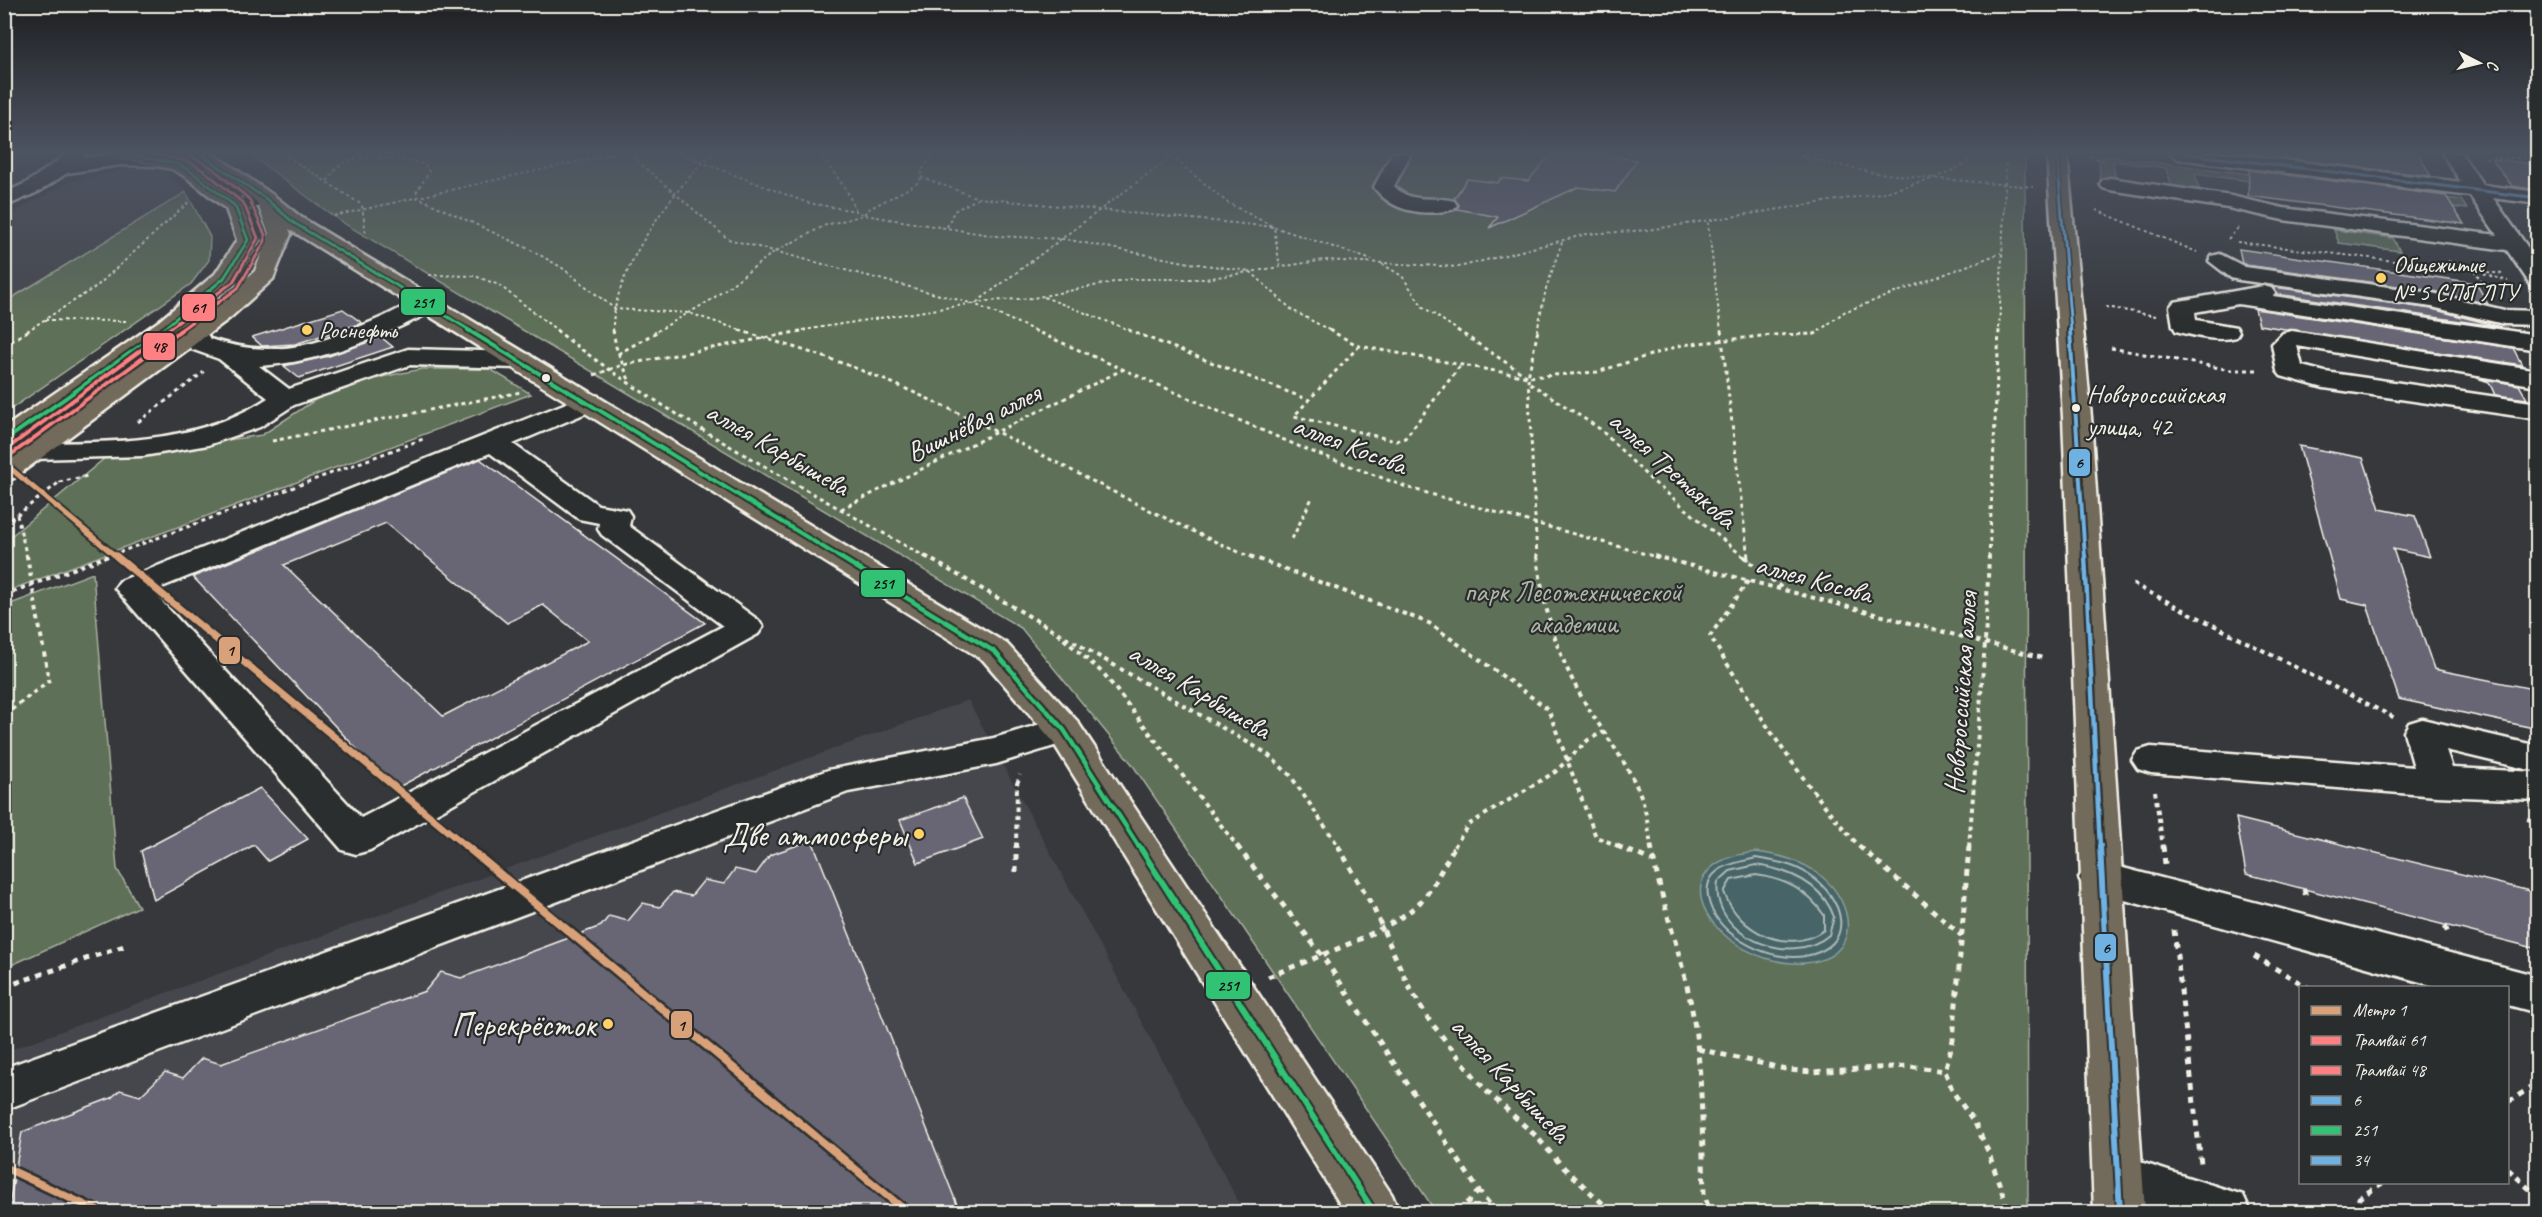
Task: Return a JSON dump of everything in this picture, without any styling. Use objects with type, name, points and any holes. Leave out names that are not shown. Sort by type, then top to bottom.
[{"type":"main road","points":[[4,441],[168,326],[224,278],[248,240],[250,210]]},
{"type":"main road","points":[[4,472],[194,333],[265,274],[280,234],[257,210]]},
{"type":"main road","points":[[266,210],[425,289],[524,376],[588,390],[995,652],[1048,735],[1374,1212]]},
{"type":"main road","points":[[2062,210],[2077,429],[2119,1196]]},
{"type":"street","points":[[2241,210],[2247,214],[2513,244]]},
{"type":"street","points":[[2489,210],[2531,275]]},
{"type":"street","points":[[2224,251],[2239,273],[2389,294],[2504,317],[2538,318]]},
{"type":"street","points":[[2227,332],[2185,326],[2182,308],[2309,284]]},
{"type":"street","points":[[194,333],[200,344],[229,354],[257,358],[294,355],[379,329],[425,289]]},
{"type":"street","points":[[2389,294],[2402,323]]},
{"type":"street","points":[[2240,298],[2538,343]]},
{"type":"street","points":[[379,329],[408,357]]},
{"type":"street","points":[[2535,382],[2292,338],[2284,344],[2290,371],[2324,380],[2538,411]]},
{"type":"street","points":[[229,354],[285,399]]},
{"type":"street","points":[[33,451],[126,449],[212,435],[250,420],[285,399],[408,357],[524,376]]},
{"type":"street","points":[[493,442],[590,513],[616,516],[613,530],[746,627],[356,839],[131,588],[493,442],[588,390]]},
{"type":"street","points":[[2437,782],[2422,732],[2538,759]]},
{"type":"street","points":[[4,1089],[842,780],[996,752],[1048,735]]},
{"type":"street","points":[[2151,760],[2437,782],[2538,786]]},
{"type":"street","points":[[2100,878],[2504,986]]},
{"type":"street","points":[[2509,987],[2538,995]]},
{"type":"street","points":[[2119,1196],[2215,1209]]},
{"type":"path","points":[[4,346],[97,286],[181,210]]},
{"type":"path","points":[[327,218],[363,210],[364,233],[371,241]]},
{"type":"path","points":[[445,210],[531,250],[561,267],[615,309],[689,313],[868,373],[996,433],[1201,536],[1271,565],[1429,623],[1548,709],[1596,837],[1653,861]]},
{"type":"path","points":[[629,381],[618,354],[613,328],[615,309],[629,271],[665,210]]},
{"type":"path","name":"аллея Косова","points":[[695,210],[728,239],[974,304],[1323,456],[1409,488],[1535,525],[2043,658]]},
{"type":"path","points":[[849,210],[864,216]]},
{"type":"path","points":[[864,216],[867,210]]},
{"type":"path","points":[[947,227],[956,210]]},
{"type":"path","points":[[1081,210],[1274,227]]},
{"type":"path","points":[[974,304],[1103,210]]},
{"type":"path","points":[[1241,210],[1274,227],[1378,262],[1402,276],[1423,307],[1528,377]]},
{"type":"path","points":[[588,390],[612,369],[623,365],[760,337],[1041,296],[1129,279],[1205,279],[1324,260],[1459,267],[1587,234],[1648,230],[1784,210]]},
{"type":"path","name":"Новороссийская аллея","points":[[1945,1071],[1953,1040],[1963,937],[1985,644],[1998,396],[1997,337],[2001,305],[2004,210]]},
{"type":"path","points":[[2096,210],[2224,251],[2531,275]]},
{"type":"path","points":[[618,354],[711,300],[774,252],[826,225],[864,216],[996,236],[1064,239],[1190,263],[1250,271],[1292,309],[1359,346],[1528,377],[1597,372],[1670,347],[1771,335],[1815,334],[1844,312],[2001,253]]},
{"type":"path","points":[[1708,222],[1748,561]]},
{"type":"path","points":[[1274,227],[1280,268]]},
{"type":"path","points":[[1562,242],[1546,289],[1528,377],[1535,525],[1546,615],[1575,685],[1603,732],[1616,748],[1644,806],[1653,861],[1689,989],[1698,1049],[1704,1194],[1710,1212]]},
{"type":"path","points":[[2474,270],[2531,275]]},
{"type":"path","points":[[2474,270],[2490,294]]},
{"type":"path","name":"аллея Карбышева","points":[[425,289],[475,276],[491,280],[558,328],[589,356],[673,411],[1252,743],[1278,763],[1302,790],[1347,860],[1408,985],[1429,1020],[1466,1070],[1612,1212]]},
{"type":"path","points":[[1041,296],[1309,400]]},
{"type":"path","points":[[2106,307],[2184,321]]},
{"type":"path","points":[[44,320],[134,321]]},
{"type":"path","points":[[1359,346],[1294,416],[1395,441],[1405,438],[1460,366]]},
{"type":"path","points":[[2112,348],[2231,370],[2290,371]]},
{"type":"path","name":"Вишнёвая аллея","points":[[841,509],[1123,369]]},
{"type":"path","points":[[271,442],[524,376]]},
{"type":"path","name":"аллея Третьякова","points":[[1530,383],[1564,403],[1600,429],[1650,480],[1786,591]]},
{"type":"path","points":[[4,595],[434,435]]},
{"type":"path","points":[[59,482],[94,475]]},
{"type":"path","points":[[1292,539],[1312,496]]},
{"type":"path","points":[[4,715],[49,681],[33,584],[17,515]]},
{"type":"path","points":[[1748,581],[1710,636],[1754,708],[1853,841],[1963,937]]},
{"type":"path","points":[[2133,584],[2422,732]]},
{"type":"path","points":[[1051,628],[1104,674],[1321,954],[1479,1191],[1496,1212]]},
{"type":"path","points":[[1264,978],[1382,928],[1421,901],[1468,825],[1568,762],[1589,737],[1603,732]]},
{"type":"path","points":[[1016,872],[1017,784],[1048,735]]},
{"type":"path","points":[[2151,760],[2215,1209]]},
{"type":"path","points":[[4,987],[127,945]]},
{"type":"path","points":[[1698,1049],[1790,1070],[1811,1072],[1909,1066],[1945,1071],[1953,1092],[1975,1123],[1988,1151],[2002,1184],[2009,1212]]},
{"type":"path","points":[[2509,1101],[2538,1083]]},
{"type":"path","points":[[2509,1170],[2538,1197]]},
{"type":"path","points":[[2357,1212],[2359,1198],[2381,1184]]},
{"type":"path","points":[[1458,1212],[1479,1191]]},
{"type":"shaded area","points":[[18,210],[157,210],[5,302],[5,217]]},
{"type":"shaded area","points":[[968,700],[1244,1212],[5,1212],[4,1052]]},
{"type":"green space","points":[[157,210],[195,210],[210,237],[209,260],[191,284],[5,413],[5,302]]},
{"type":"green space","name":"парк Лесотехнической академии","points":[[325,210],[2025,210],[2028,1212],[1436,1212],[1132,764],[1021,628]]},
{"type":"green space","points":[[2334,230],[2393,238],[2400,251],[2339,243]]},
{"type":"green space","points":[[422,369],[490,369],[531,394],[5,592],[5,541],[105,458],[262,435],[318,398],[382,377]]},
{"type":"green space","points":[[93,573],[117,869],[139,907],[5,968],[5,606]]},
{"type":"water","points":[[1756,852],[1797,862],[1820,875],[1832,887],[1841,900],[1846,914],[1847,928],[1844,941],[1836,951],[1823,959],[1805,963],[1773,960],[1745,949],[1723,933],[1707,914],[1701,893],[1705,875],[1723,860]]},
{"type":"building","points":[[1461,210],[1529,210],[1489,228],[1498,217]]},
{"type":"building","points":[[2354,210],[2455,210],[2464,224]]},
{"type":"building","name":"Общежитие № 5 СПбГЛТУ","points":[[2239,249],[2476,283],[2488,304],[2433,291],[2246,265],[2242,263]]},
{"type":"building","points":[[2273,287],[2432,309],[2501,327],[2277,294]]},
{"type":"building","name":"Роснефть","points":[[343,309],[362,323],[295,344],[262,346],[252,337]]},
{"type":"building","points":[[2255,309],[2513,348],[2522,365],[2259,325]]},
{"type":"building","points":[[381,337],[393,347],[299,378],[284,366],[329,356]]},
{"type":"building","points":[[2477,378],[2519,385],[2527,399],[2495,395],[2489,382]]},
{"type":"building","points":[[2299,446],[2363,458],[2380,509],[2415,516],[2430,557],[2393,549],[2434,669],[2538,690],[2538,729],[2399,699],[2367,605],[2341,599]]},
{"type":"building","points":[[480,459],[705,623],[395,789],[193,577]],"holes":[[[386,523],[507,623],[543,605],[588,641],[443,716],[284,565]]]},
{"type":"building","points":[[260,788],[308,839],[268,861],[254,845],[154,900],[141,851]]},
{"type":"building","points":[[963,798],[983,839],[918,863],[900,820]]},
{"type":"building","points":[[2236,818],[2538,893],[2538,949],[2246,874]]},
{"type":"building","name":"Перекрёсток","points":[[812,840],[960,1212],[8,1212],[22,1132],[111,1098],[120,1090],[140,1096],[165,1072],[183,1078],[202,1058],[221,1064],[425,991],[441,972],[461,978],[601,926],[609,916],[628,921],[643,903],[660,907],[673,892],[691,896],[704,880],[724,884],[735,869],[756,874],[770,855]]},
{"type":"metro line","name":"1","points":[[4,463],[907,1212]]},
{"type":"metro line","name":"1","points":[[4,1167],[100,1212]]},
{"type":"tram line","name":"61","points":[[4,451],[233,282],[258,238],[246,210]]},
{"type":"tram line","name":"48","points":[[8,457],[238,288],[265,241],[265,235],[254,210]]},
{"type":"transit line","name":"251","points":[[4,441],[168,326],[224,278],[248,240],[236,210]]},
{"type":"transit line","name":"251","points":[[279,210],[294,223],[995,652],[1064,730],[1374,1212]]},
{"type":"transit line","name":"6","points":[[2061,210],[2077,417],[2120,1212]]},
{"type":"place","name":"Общежитие № 5 СПбГЛТУ","points":[[2381,278]]},
{"type":"place","name":"Роснефть","points":[[307,330]]},
{"type":"place","name":"Новороссийская улица, 42","points":[[2076,408]]},
{"type":"place","name":"Две атмосферы","points":[[919,834]]},
{"type":"place","name":"Перекрёсток","points":[[608,1024]]}]
